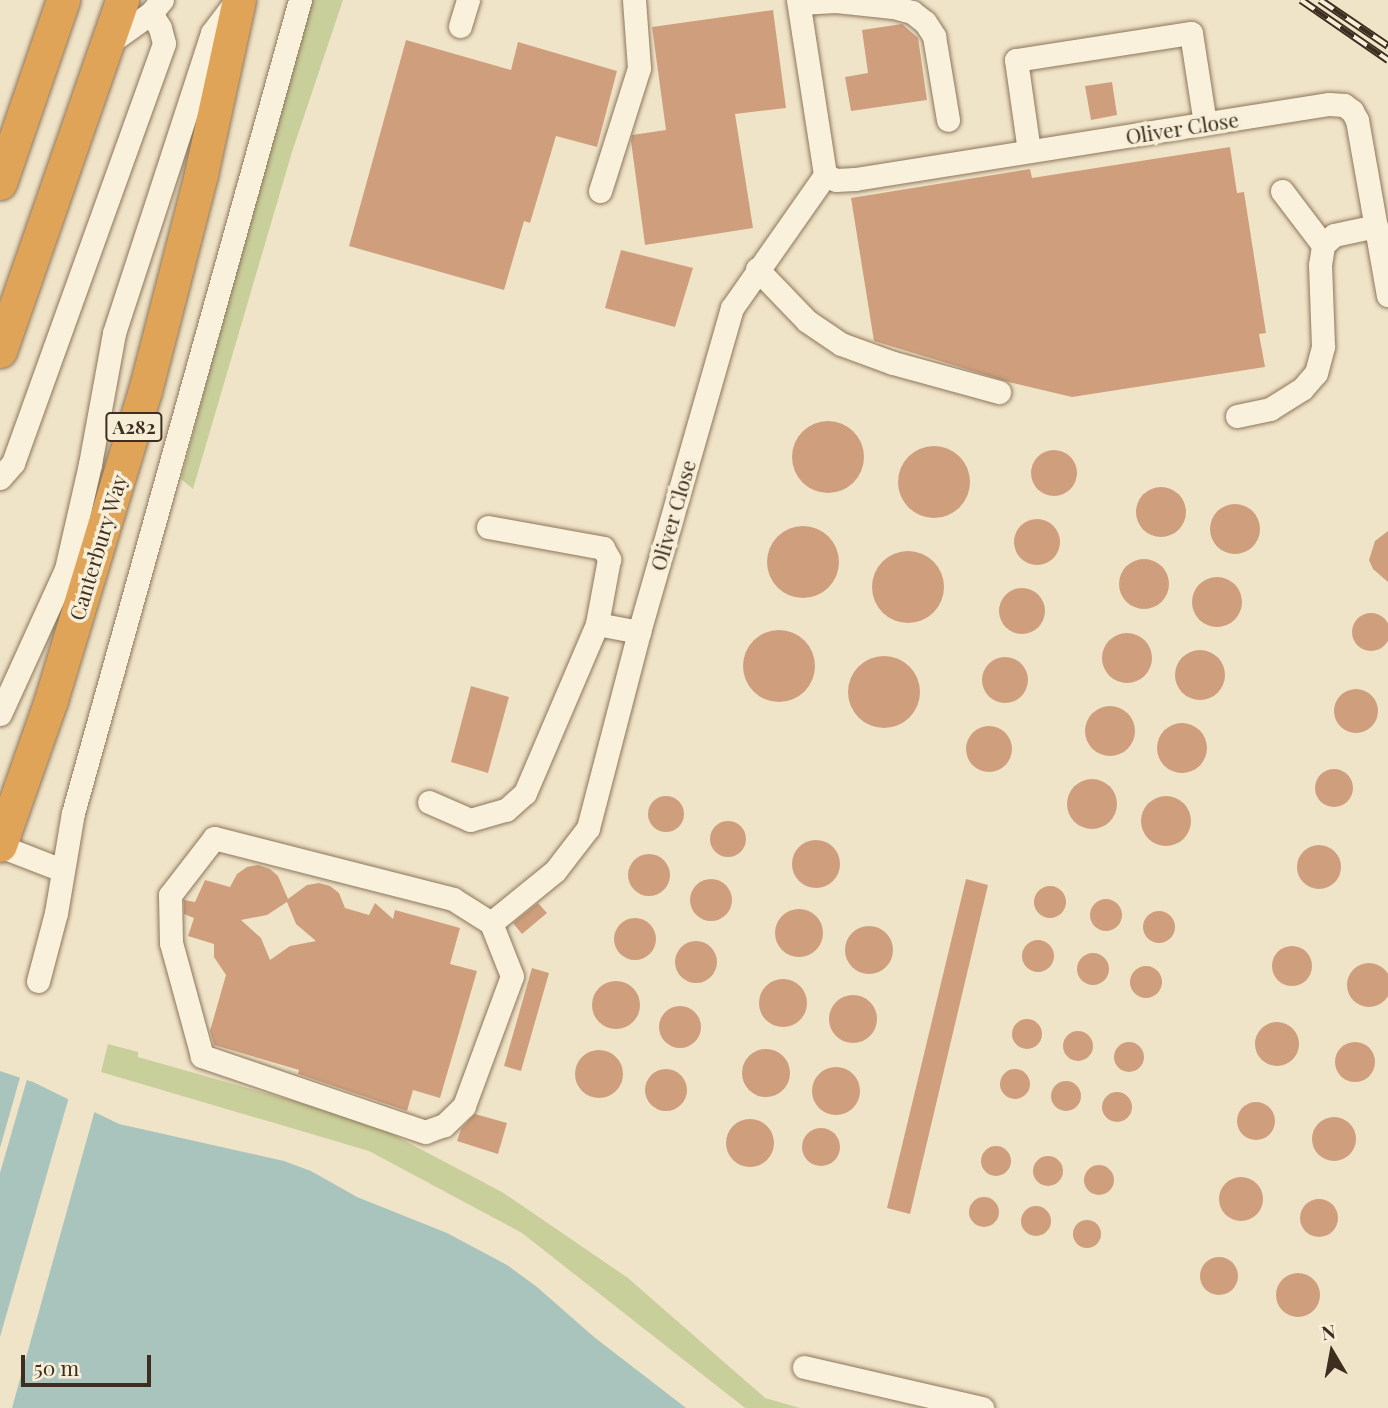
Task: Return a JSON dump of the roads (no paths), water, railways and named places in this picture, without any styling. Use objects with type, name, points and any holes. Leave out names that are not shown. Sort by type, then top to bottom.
[{"type":"highway","points":[[0,183],[62,0]]},
{"type":"highway","name":"Canterbury Way","points":[[0,846],[51,700],[145,391],[201,174],[238,0]]},
{"type":"highway","points":[[0,351],[110,42],[145,4]]},
{"type":"street","points":[[0,714],[66,569],[90,464],[114,333],[212,33],[238,0]]},
{"type":"street","points":[[38,981],[56,913],[73,813],[300,0]]},
{"type":"street","points":[[460,26],[468,0]]},
{"type":"street","points":[[600,191],[639,68],[634,0]]},
{"type":"street","points":[[825,175],[799,2],[836,1],[893,7],[912,12],[925,22],[934,36],[948,120]]},
{"type":"street","points":[[0,478],[13,463],[164,43],[145,4]]},
{"type":"street","points":[[1029,151],[1016,60],[1191,33],[1205,123]]},
{"type":"street","name":"Oliver Close","points":[[491,923],[555,870],[588,828],[639,632],[732,308],[825,175],[836,180],[855,179],[1329,104],[1344,106],[1352,111],[1357,120],[1388,295]]},
{"type":"street","points":[[1282,191],[1323,246]]},
{"type":"street","points":[[1237,416],[1270,409],[1302,389],[1316,373],[1323,346],[1320,265],[1323,246],[1334,235],[1376,226]]},
{"type":"street","points":[[757,270],[807,321],[841,344],[893,363],[999,391]]},
{"type":"street","points":[[429,802],[470,820],[506,810],[525,793],[597,624],[610,559],[603,548],[488,527]]},
{"type":"street","points":[[597,624],[639,632]]},
{"type":"street","points":[[214,838],[453,899],[491,923],[512,976],[464,1106],[444,1125],[425,1132],[202,1056],[172,943],[170,895],[214,838]]},
{"type":"street","points":[[0,846],[62,870]]},
{"type":"street","points":[[804,1367],[982,1408]]},
{"type":"water","points":[[0,1071],[33,1082],[119,1124],[284,1161],[311,1171],[357,1197],[447,1233],[507,1265],[686,1408],[0,1408]]},
{"type":"railway","points":[[1301,0],[1388,60]]},
{"type":"railway","points":[[1320,0],[1388,46]]}]
